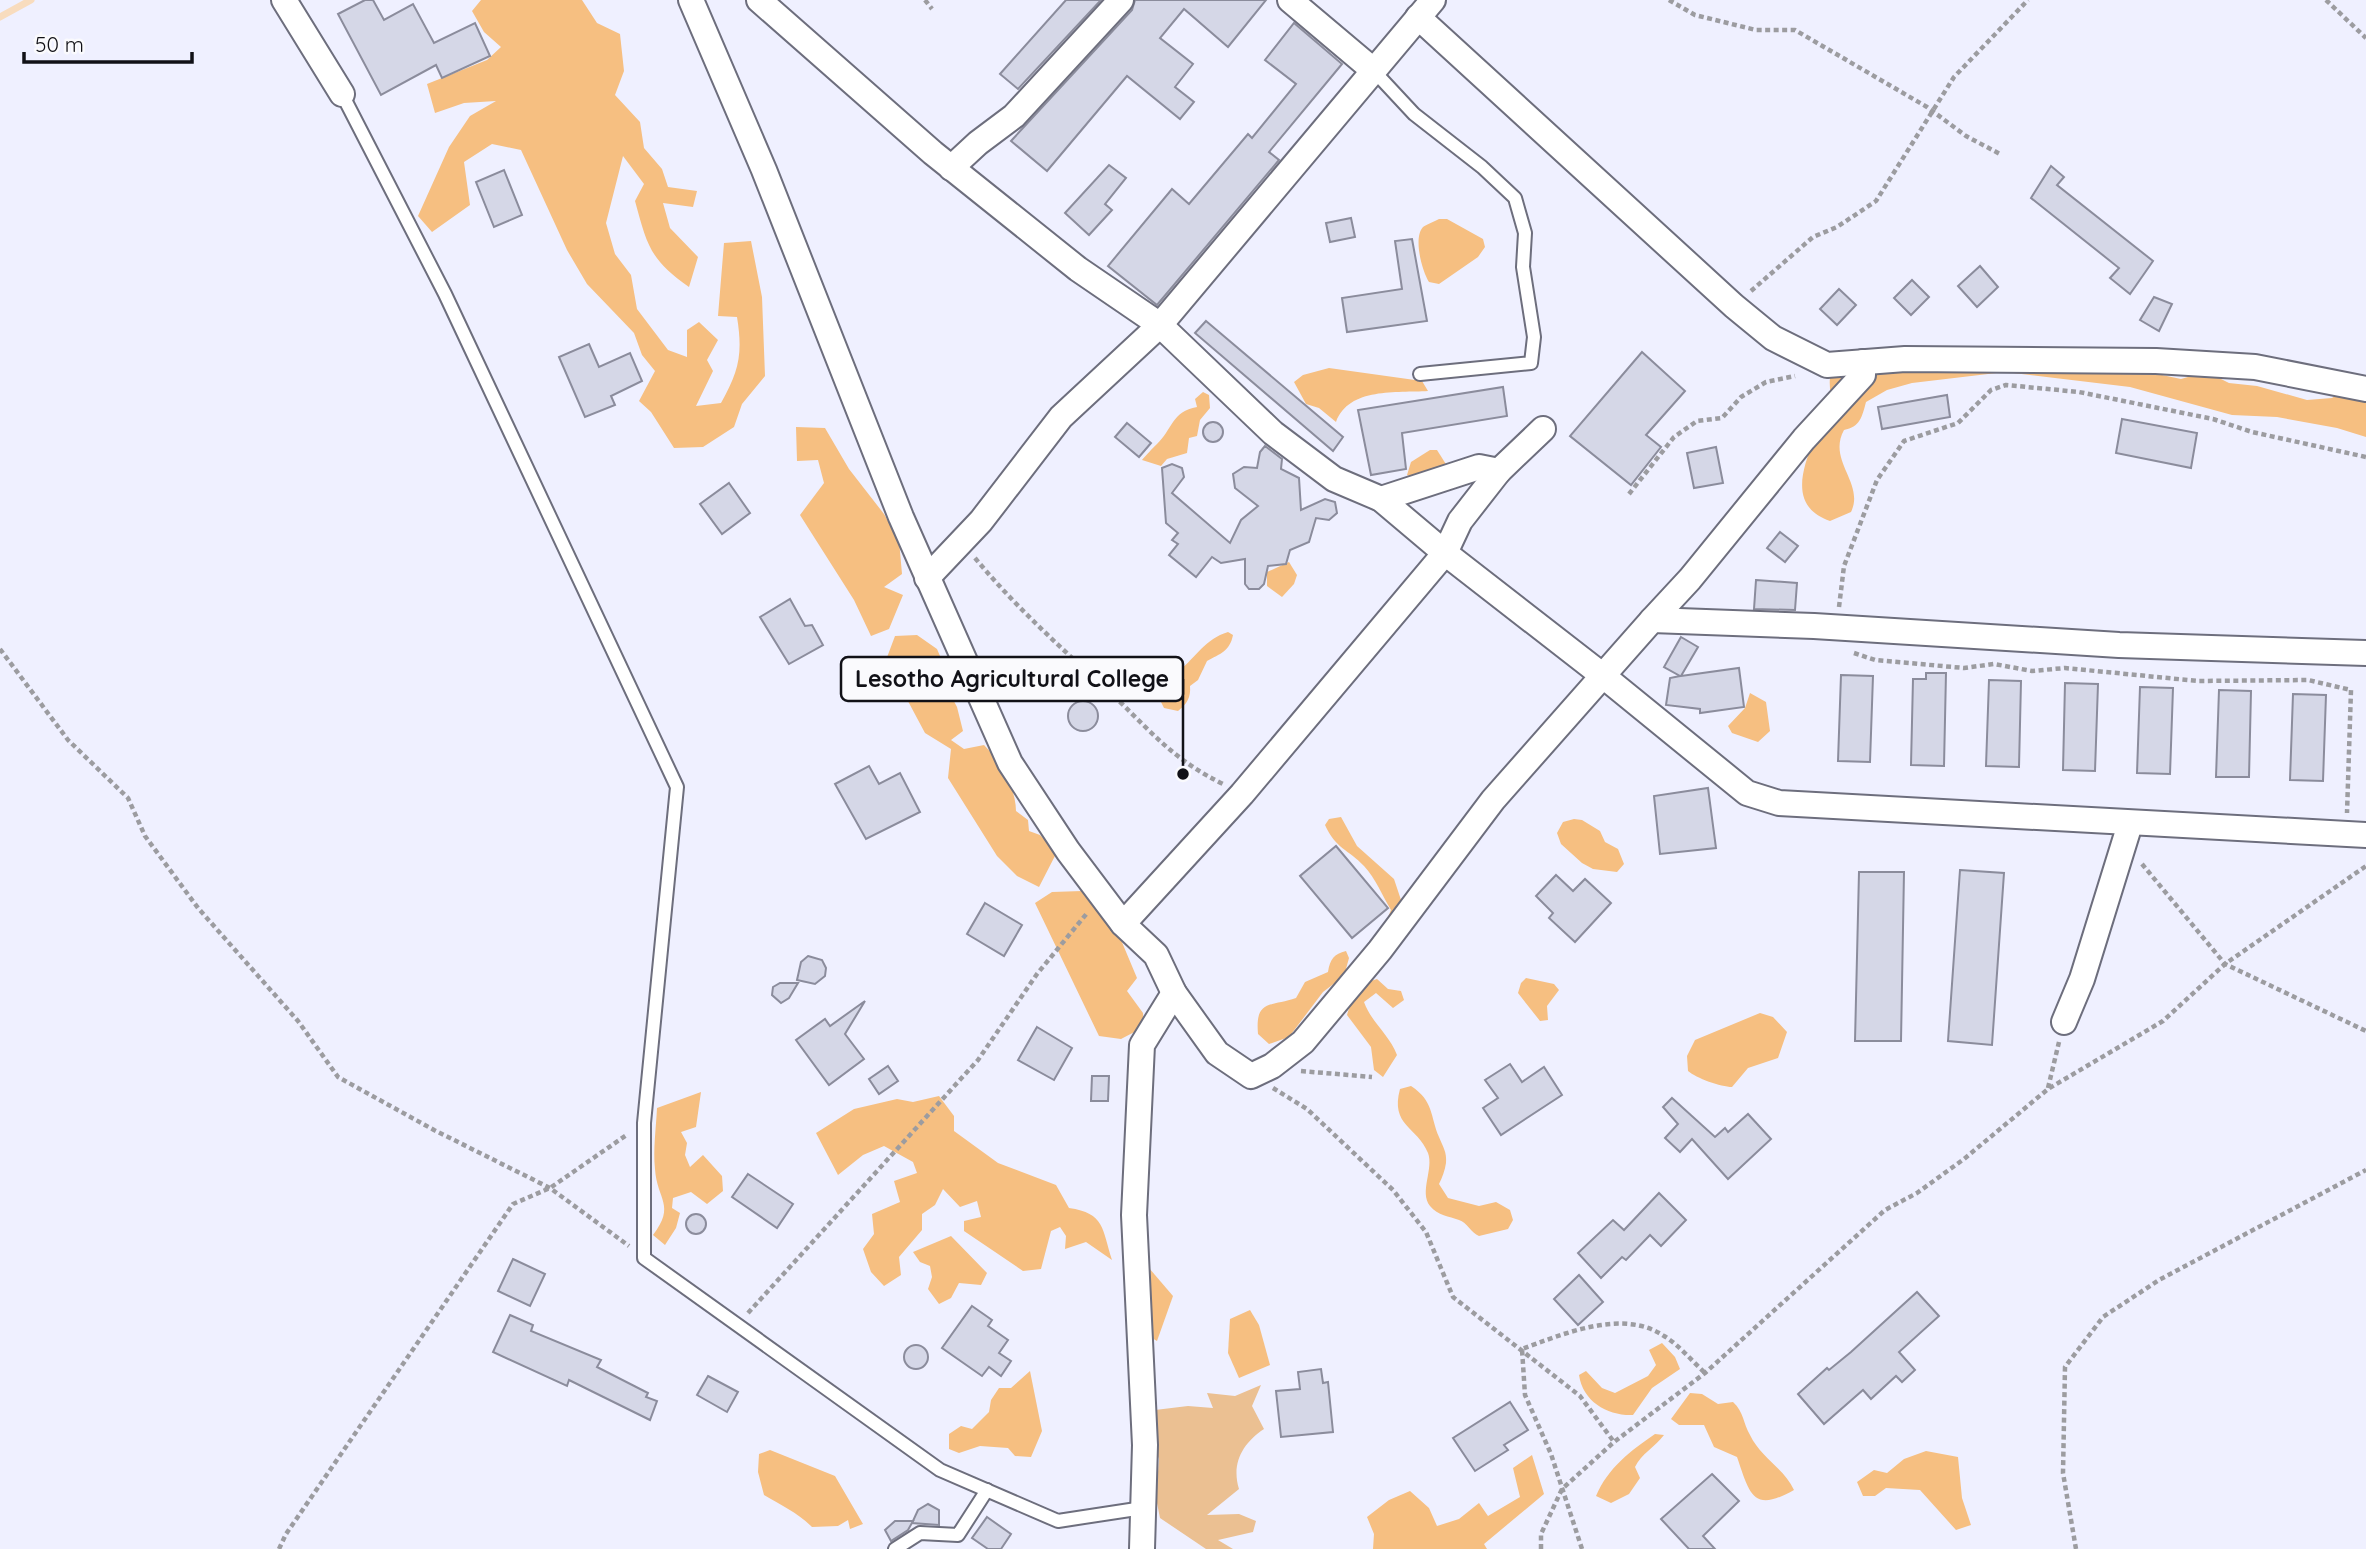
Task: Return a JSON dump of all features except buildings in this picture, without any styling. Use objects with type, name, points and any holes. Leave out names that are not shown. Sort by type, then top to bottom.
[{"type":"street","points":[[284,0],[342,94]]},
{"type":"street","points":[[691,0],[764,170],[927,578],[1010,763],[1124,924],[1156,955],[1174,993],[1217,1053],[1251,1076],[1272,1066],[1303,1042],[1380,950],[1493,800],[1690,579],[1804,439],[1863,375],[1863,362]]},
{"type":"street","points":[[759,0],[951,168],[1078,269],[1160,325],[1273,433],[1334,479],[1381,499],[1444,553],[1602,675],[1747,793],[1779,803],[2355,835]]},
{"type":"street","points":[[951,168],[978,142],[1014,116],[1121,0]]},
{"type":"street","points":[[1290,0],[1373,70]]},
{"type":"street","points":[[927,578],[981,521],[1061,417],[1160,325],[1426,9],[1734,306],[1773,338],[1827,365],[1905,359],[2157,361],[2255,367],[2366,389]]},
{"type":"street","points":[[1124,924],[1242,794],[1444,553],[1460,522],[1499,471],[1543,429]]},
{"type":"street","points":[[1381,499],[1479,467],[1499,471]]},
{"type":"street","points":[[1652,620],[2133,646],[2366,653]]},
{"type":"street","points":[[2064,1022],[2082,979],[2130,824]]},
{"type":"street","points":[[1142,1549],[1145,1445],[1134,1215],[1142,1045],[1174,993]]},
{"type":"lane","points":[[1373,70],[1414,114],[1482,167],[1515,198],[1525,233],[1523,267],[1534,337],[1531,363],[1420,374]]},
{"type":"lane","points":[[342,94],[445,294],[677,787],[644,1124],[644,1258],[940,1470],[1058,1521],[1143,1508]]},
{"type":"lane","points":[[895,1549],[920,1533],[958,1535],[987,1490]]},
{"type":"path","points":[[925,0],[932,9]]},
{"type":"path","points":[[1670,0],[1695,15],[1756,30],[1795,30],[1931,110],[1966,136],[2000,154]]},
{"type":"path","points":[[1734,306],[1813,237],[1837,227],[1876,201],[1954,77],[2028,0]]},
{"type":"path","points":[[2326,0],[2366,38]]},
{"type":"path","points":[[1629,494],[1674,438],[1697,421],[1722,418],[1741,397],[1766,382],[1791,375],[1818,376],[1827,365]]},
{"type":"path","points":[[2355,835],[2351,690],[2308,680],[2198,681],[2065,668],[2032,671],[1994,664],[1964,668],[1875,660],[1841,649],[1836,629],[1844,566],[1877,480],[1904,441],[1958,423],[1991,390],[2006,385],[2102,396],[2366,457]]},
{"type":"path","points":[[961,542],[1010,600],[1154,738],[1190,768],[1242,794]]},
{"type":"path","points":[[0,649],[68,740],[128,798],[145,836],[198,908],[298,1021],[338,1077],[434,1130],[550,1188],[644,1258]]},
{"type":"path","points":[[2130,824],[2138,859],[2225,964],[2366,1031]]},
{"type":"path","points":[[1541,1549],[1541,1534],[1562,1489],[1614,1442],[1705,1373],[1885,1210],[1917,1194],[2048,1089],[2163,1021],[2225,964],[2366,866]]},
{"type":"path","points":[[737,1326],[978,1060],[1037,974],[1102,895]]},
{"type":"path","points":[[2048,1089],[2064,1022]]},
{"type":"path","points":[[1297,1071],[1372,1077]]},
{"type":"path","points":[[1251,1076],[1307,1108],[1393,1190],[1426,1233],[1454,1297],[1580,1396],[1614,1442]]},
{"type":"path","points":[[279,1549],[286,1534],[513,1204],[550,1188],[644,1124]]},
{"type":"path","points":[[2076,1549],[2063,1473],[2065,1367],[2103,1317],[2159,1280],[2366,1170]]},
{"type":"path","points":[[1522,1349],[1598,1325],[1636,1325],[1663,1335],[1705,1373]]},
{"type":"path","points":[[1522,1349],[1525,1395],[1582,1549]]},
{"type":"shaded area","points":[[0,0],[2366,0],[2366,1549],[0,1549]]},
{"type":"shaded area","points":[[481,0],[582,0],[597,23],[620,34],[624,71],[615,95],[640,122],[644,148],[662,169],[668,187],[697,191],[693,207],[663,203],[670,228],[698,257],[689,287],[658,260],[652,250],[635,201],[644,184],[623,156],[606,223],[615,254],[631,275],[637,309],[668,350],[687,357],[687,330],[699,322],[718,340],[707,360],[713,371],[696,406],[721,403],[736,371],[740,342],[737,317],[718,316],[724,243],[751,241],[762,297],[765,376],[742,404],[734,427],[703,447],[674,448],[651,412],[639,401],[655,371],[642,355],[634,333],[587,284],[567,250],[521,150],[492,144],[464,162],[470,205],[432,232],[418,216],[449,147],[470,116],[496,101],[464,103],[435,113],[427,84],[487,60],[501,47],[484,32],[472,11]]},
{"type":"shaded area","points":[[1439,219],[1447,219],[1483,239],[1485,247],[1478,257],[1439,284],[1429,282],[1421,263],[1419,239],[1423,227]]},
{"type":"shaded area","points":[[2124,367],[2181,379],[2195,375],[2217,377],[2229,383],[2257,386],[2307,400],[2332,398],[2338,394],[2366,394],[2366,437],[2337,428],[2277,417],[2232,415],[2130,387],[2005,372],[1912,383],[1887,390],[1866,402],[1859,421],[1844,430],[1840,441],[1842,462],[1853,491],[1851,512],[1830,521],[1813,511],[1804,499],[1802,483],[1805,466],[1830,400],[1830,378],[1842,369]]},
{"type":"shaded area","points":[[1329,368],[1422,381],[1428,391],[1389,392],[1363,397],[1342,411],[1336,422],[1319,408],[1306,404],[1294,382],[1303,375]]},
{"type":"shaded area","points":[[1203,392],[1209,395],[1210,408],[1200,420],[1197,436],[1189,438],[1187,453],[1167,459],[1161,466],[1142,460],[1182,412],[1197,407],[1195,399]]},
{"type":"shaded area","points":[[796,427],[825,428],[849,469],[884,514],[899,540],[902,574],[884,587],[903,595],[889,629],[871,636],[854,600],[800,515],[824,483],[818,460],[797,461]]},
{"type":"shaded area","points":[[1430,450],[1437,450],[1449,469],[1416,479],[1407,475],[1411,462]]},
{"type":"shaded area","points":[[1289,562],[1297,575],[1294,584],[1282,597],[1267,586],[1267,572]]},
{"type":"shaded area","points":[[1228,632],[1233,635],[1230,645],[1207,661],[1198,680],[1190,686],[1189,697],[1184,706],[1178,711],[1164,708],[1160,700],[1161,691],[1178,681],[1179,671],[1207,643]]},
{"type":"shaded area","points":[[917,635],[937,649],[949,677],[948,690],[957,707],[963,731],[951,740],[964,749],[984,745],[1006,775],[1016,811],[1028,820],[1029,831],[1040,835],[1057,852],[1039,887],[1017,876],[997,856],[948,778],[951,749],[925,733],[886,660],[895,636]]},
{"type":"shaded area","points":[[1750,693],[1766,702],[1770,731],[1758,742],[1732,733],[1728,726],[1745,708]]},
{"type":"shaded area","points":[[1341,817],[1357,846],[1394,879],[1402,903],[1398,913],[1388,917],[1391,910],[1372,876],[1329,833],[1325,825],[1329,819]]},
{"type":"shaded area","points":[[1582,820],[1600,831],[1605,842],[1618,849],[1624,864],[1617,872],[1593,869],[1561,844],[1557,833],[1563,822]]},
{"type":"shaded area","points":[[1112,890],[1116,928],[1137,978],[1127,991],[1143,1013],[1144,1027],[1121,1039],[1099,1036],[1035,903],[1052,892]]},
{"type":"shaded area","points":[[1346,951],[1349,958],[1344,976],[1323,992],[1289,1037],[1269,1044],[1258,1034],[1259,1015],[1266,1006],[1296,998],[1305,982],[1328,972],[1333,958]]},
{"type":"shaded area","points":[[1526,978],[1554,984],[1559,990],[1547,1006],[1548,1020],[1540,1021],[1518,993]]},
{"type":"shaded area","points":[[1377,979],[1388,989],[1401,991],[1404,1000],[1393,1008],[1376,993],[1364,1002],[1397,1055],[1383,1077],[1374,1070],[1371,1047],[1347,1015],[1358,992]]},
{"type":"shaded area","points":[[1760,1013],[1773,1017],[1787,1032],[1778,1058],[1748,1068],[1732,1087],[1709,1082],[1688,1071],[1687,1056],[1695,1040]]},
{"type":"shaded area","points":[[1411,1086],[1428,1103],[1446,1156],[1439,1184],[1448,1198],[1479,1206],[1496,1202],[1510,1210],[1513,1220],[1508,1229],[1479,1236],[1462,1221],[1440,1214],[1430,1206],[1426,1194],[1428,1153],[1406,1125],[1399,1111],[1400,1089]]},
{"type":"shaded area","points":[[701,1092],[696,1127],[681,1132],[687,1143],[685,1155],[690,1167],[703,1155],[722,1176],[723,1191],[707,1204],[691,1192],[673,1198],[672,1208],[680,1213],[676,1228],[665,1245],[653,1235],[660,1225],[664,1209],[655,1169],[657,1108]]},
{"type":"shaded area","points":[[939,1096],[954,1116],[954,1131],[998,1163],[1056,1185],[1069,1208],[1081,1210],[1096,1218],[1112,1260],[1086,1242],[1065,1249],[1066,1236],[1060,1227],[1051,1231],[1041,1269],[1023,1271],[964,1231],[964,1221],[981,1217],[977,1201],[960,1207],[943,1189],[935,1205],[922,1214],[922,1230],[899,1257],[901,1275],[884,1286],[871,1272],[863,1249],[874,1234],[872,1214],[900,1202],[894,1181],[917,1173],[913,1162],[884,1146],[863,1155],[838,1175],[816,1133],[854,1109],[897,1099],[913,1102]]},
{"type":"shaded area","points":[[951,1236],[987,1273],[981,1285],[959,1283],[951,1298],[939,1304],[928,1289],[932,1277],[930,1266],[920,1262],[913,1252]]},
{"type":"shaded area","points":[[1149,1268],[1173,1296],[1157,1341],[1147,1335]]},
{"type":"shaded area","points":[[1250,1310],[1259,1325],[1270,1365],[1239,1378],[1228,1353],[1230,1319]]},
{"type":"shaded area","points":[[1662,1343],[1675,1357],[1680,1369],[1652,1388],[1633,1415],[1615,1413],[1598,1406],[1581,1385],[1579,1375],[1586,1371],[1602,1388],[1615,1393],[1648,1376],[1656,1365],[1649,1350]]},
{"type":"shaded area","points":[[1030,1371],[1042,1431],[1031,1457],[1015,1456],[1008,1448],[980,1446],[959,1453],[949,1449],[949,1434],[961,1426],[972,1429],[989,1412],[991,1400],[999,1388],[1011,1388]]},
{"type":"shaded area","points":[[1261,1385],[1252,1406],[1264,1429],[1250,1441],[1241,1454],[1237,1471],[1239,1489],[1207,1515],[1239,1514],[1256,1521],[1253,1532],[1218,1540],[1233,1549],[1206,1549],[1160,1518],[1156,1498],[1159,1459],[1150,1436],[1155,1410],[1188,1406],[1213,1408],[1207,1393],[1235,1396]]},
{"type":"shaded area","points":[[1690,1393],[1702,1394],[1718,1404],[1733,1402],[1755,1443],[1794,1490],[1780,1497],[1761,1500],[1750,1490],[1737,1457],[1714,1447],[1704,1425],[1679,1425],[1671,1419]]},
{"type":"shaded area","points":[[1655,1434],[1664,1435],[1635,1467],[1640,1478],[1629,1494],[1611,1503],[1596,1496],[1621,1461]]},
{"type":"shaded area","points":[[770,1450],[835,1476],[863,1524],[850,1529],[848,1520],[838,1526],[812,1527],[795,1513],[764,1495],[758,1472],[759,1454]]},
{"type":"shaded area","points":[[1926,1451],[1958,1457],[1962,1498],[1971,1525],[1956,1530],[1920,1490],[1886,1488],[1875,1496],[1863,1496],[1857,1482],[1874,1470],[1887,1473],[1904,1459]]},
{"type":"shaded area","points":[[1532,1455],[1544,1494],[1484,1544],[1487,1549],[1373,1549],[1374,1534],[1367,1517],[1389,1500],[1410,1491],[1429,1508],[1437,1526],[1459,1519],[1479,1503],[1488,1516],[1520,1497],[1513,1468]]},
{"type":"waterway","points":[[0,17],[31,0]]},
{"type":"place","name":"Lesotho Agricultural College","points":[[1183,774]]}]
